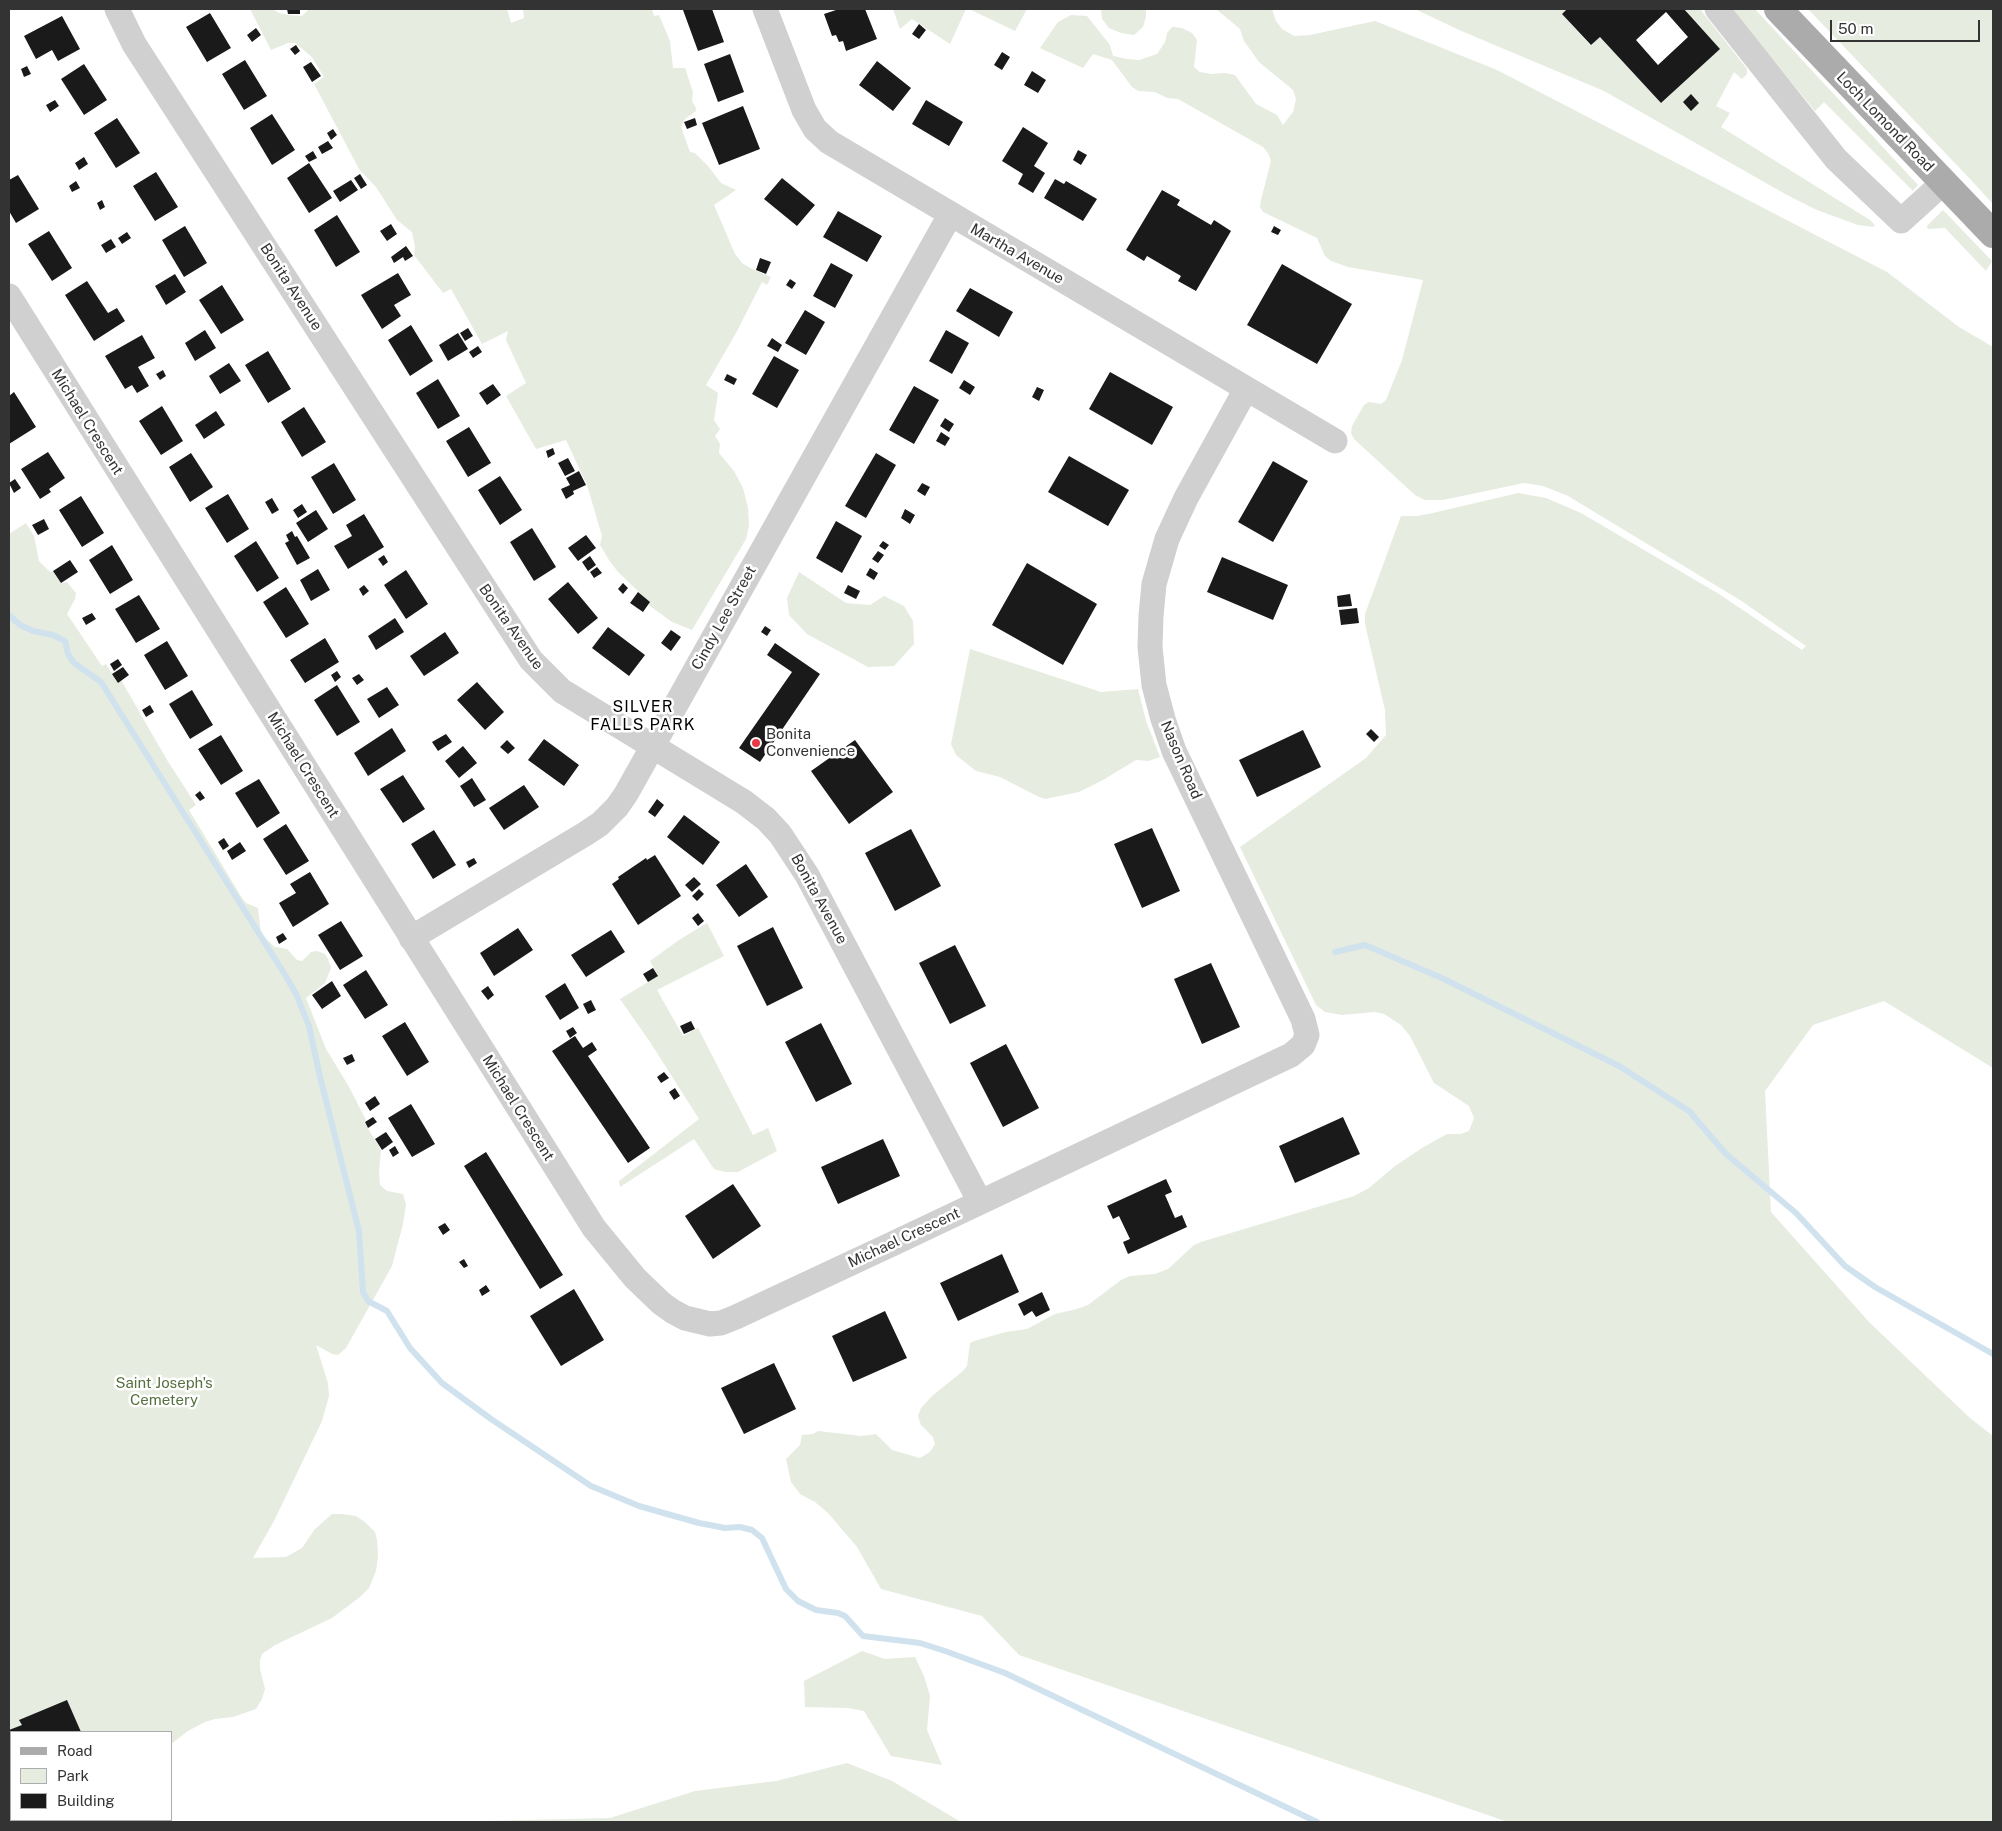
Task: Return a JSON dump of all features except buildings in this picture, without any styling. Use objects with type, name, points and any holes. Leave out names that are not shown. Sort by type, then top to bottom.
[{"type":"main road","name":"Loch Lomond Road","points":[[1778,9],[1993,234]]},
{"type":"street","name":"Bonita Avenue","points":[[117,9],[134,44],[521,646],[540,671],[562,691],[758,812],[774,827],[792,851],[807,874],[980,1202]]},
{"type":"street","name":"Martha Avenue","points":[[765,9],[804,110],[821,136],[854,159],[1336,441]]},
{"type":"street","points":[[1717,9],[1836,159],[1901,221],[1944,182]]},
{"type":"street","name":"Cindy Lee Street","points":[[411,938],[600,824],[617,807],[652,748],[950,215]]},
{"type":"street","name":"Michael Crescent","points":[[9,296],[594,1228],[642,1284],[666,1307],[685,1318],[710,1324],[729,1320],[1291,1055],[1305,1041]]},
{"type":"street","name":"Nason Road","points":[[1246,389],[1186,498],[1167,539],[1154,584],[1150,616],[1150,647],[1154,685],[1162,719],[1174,751],[1304,1019],[1305,1041]]},
{"type":"green space","points":[[250,9],[273,9],[279,13],[302,16],[309,9],[507,9],[511,23],[524,18],[523,9],[652,9],[654,16],[659,15],[670,41],[673,68],[685,68],[693,92],[692,101],[696,111],[685,119],[681,127],[690,152],[695,153],[708,166],[721,183],[736,190],[714,205],[735,254],[742,263],[771,277],[767,285],[762,282],[736,333],[706,385],[718,393],[714,420],[720,429],[715,436],[720,444],[719,453],[734,471],[743,488],[748,508],[749,526],[746,539],[692,630],[672,622],[650,606],[609,560],[600,545],[602,536],[587,485],[566,440],[536,449],[506,396],[526,383],[506,340],[508,331],[482,344],[451,289],[443,293],[414,255],[415,246],[412,232],[397,220],[376,187],[359,169],[314,84],[324,77],[312,57],[295,43],[288,43],[271,50]]},
{"type":"green space","points":[[893,9],[966,9],[950,44],[912,19],[900,29]]},
{"type":"green space","points":[[969,9],[1027,9],[1015,31]]},
{"type":"green space","points":[[1101,9],[1146,9],[1146,17],[1143,27],[1134,35],[1121,33],[1109,28],[1102,19]]},
{"type":"green space","points":[[1216,9],[1272,9],[1276,21],[1282,29],[1294,36],[1310,35],[1375,21],[1497,70],[1887,272],[1959,327],[1993,347],[1993,1068],[1884,1001],[1813,1025],[1765,1091],[1771,1212],[1869,1322],[1970,1418],[1993,1436],[1993,1822],[1508,1822],[1019,1655],[982,1616],[881,1589],[857,1547],[828,1513],[815,1502],[800,1494],[791,1482],[786,1459],[800,1445],[802,1435],[813,1434],[818,1431],[861,1436],[876,1434],[892,1450],[920,1458],[930,1452],[935,1444],[933,1437],[921,1425],[918,1416],[921,1408],[932,1396],[967,1366],[970,1343],[1006,1332],[1027,1329],[1055,1314],[1088,1305],[1121,1280],[1130,1276],[1155,1274],[1168,1269],[1194,1245],[1201,1242],[1354,1196],[1369,1188],[1395,1166],[1422,1148],[1447,1134],[1461,1134],[1469,1131],[1474,1118],[1469,1106],[1434,1083],[1410,1036],[1401,1025],[1384,1014],[1375,1012],[1342,1015],[1325,1012],[1316,1005],[1240,847],[1366,758],[1386,735],[1385,710],[1365,624],[1365,614],[1401,516],[1433,513],[1518,493],[1546,498],[1581,513],[1719,594],[1802,650],[1806,646],[1740,600],[1568,496],[1543,486],[1524,483],[1443,500],[1425,500],[1415,495],[1354,439],[1351,433],[1352,426],[1364,405],[1369,402],[1381,404],[1386,400],[1402,360],[1423,280],[1348,267],[1331,261],[1325,256],[1317,238],[1263,212],[1260,207],[1271,161],[1263,147],[1178,99],[1167,98],[1155,92],[1138,91],[1132,87],[1112,60],[1093,54],[1083,68],[1040,48],[1058,22],[1071,15],[1087,16],[1110,45],[1113,56],[1127,59],[1139,60],[1157,54],[1172,27],[1182,28],[1192,33],[1197,40],[1194,67],[1200,72],[1235,75],[1256,104],[1277,115],[1283,125],[1293,112],[1296,99],[1293,90],[1259,62],[1244,41],[1240,29]]},
{"type":"green space","points":[[1415,9],[1567,9],[1562,14],[1590,45],[1600,37],[1661,103],[1720,49],[1684,9],[1700,9],[1747,69],[1747,74],[1742,79],[1734,72],[1716,106],[1730,113],[1721,127],[1870,220],[1875,225],[1873,227],[1858,225],[1817,210],[1787,195],[1604,91],[1459,30]]},
{"type":"green space","points":[[1731,9],[1755,9],[1918,185],[1913,191],[1824,102],[1815,111]]},
{"type":"green space","points":[[1808,9],[1993,9],[1993,204],[1971,180]]},
{"type":"green space","points":[[1943,210],[1992,261],[1986,271],[1945,228],[1928,229],[1927,226]]},
{"type":"green space","name":"Saint Joseph's Cemetery","points":[[26,523],[34,536],[39,561],[50,572],[53,571],[61,583],[67,582],[76,593],[67,614],[102,666],[106,664],[118,683],[121,680],[167,760],[196,805],[189,810],[242,898],[246,903],[258,908],[261,934],[275,947],[287,949],[297,960],[302,961],[311,952],[317,951],[325,954],[328,959],[331,968],[325,983],[306,998],[326,1049],[348,1085],[366,1120],[364,1122],[381,1150],[380,1185],[387,1191],[403,1194],[406,1205],[392,1266],[346,1348],[338,1355],[332,1354],[316,1345],[328,1383],[329,1396],[322,1421],[274,1521],[253,1558],[286,1557],[302,1548],[315,1529],[332,1514],[356,1516],[375,1532],[377,1540],[378,1556],[376,1571],[369,1588],[332,1618],[275,1645],[262,1654],[260,1669],[265,1689],[256,1709],[233,1717],[205,1722],[188,1731],[172,1743],[172,1731],[10,1731],[10,1821],[71,1821],[69,1822],[9,1822],[9,534]]},
{"type":"green space","points":[[799,572],[846,603],[870,605],[884,596],[904,606],[913,621],[914,644],[894,666],[868,667],[807,634],[789,615],[787,598]]},
{"type":"green space","points":[[970,649],[1101,692],[1138,689],[1146,721],[1160,757],[1149,761],[1136,760],[1079,792],[1045,799],[1000,777],[976,771],[956,755],[951,744]]},
{"type":"green space","points":[[707,923],[724,956],[657,990],[683,1036],[698,1028],[753,1135],[768,1128],[777,1151],[738,1172],[725,1172],[714,1169],[694,1139],[620,1187],[619,1181],[699,1119],[620,999],[658,976],[650,961]]},
{"type":"green space","points":[[862,1651],[885,1659],[915,1657],[924,1676],[930,1696],[927,1730],[942,1765],[891,1756],[864,1711],[848,1708],[805,1707],[804,1681]]},
{"type":"green space","points":[[847,1763],[892,1781],[961,1822],[481,1822],[610,1818],[695,1791],[776,1781]]},
{"type":"waterway","points":[[9,615],[20,625],[33,631],[53,635],[65,641],[68,654],[74,663],[101,682],[287,978],[297,996],[309,1026],[359,1231],[363,1292],[368,1301],[387,1311],[410,1348],[442,1383],[491,1419],[591,1486],[639,1506],[699,1523],[725,1528],[740,1527],[752,1530],[762,1538],[786,1589],[798,1601],[816,1610],[838,1613],[845,1616],[863,1636],[920,1643],[1005,1673],[1317,1822]]},
{"type":"waterway","points":[[1335,952],[1365,945],[1444,979],[1619,1066],[1689,1111],[1726,1154],[1796,1213],[1845,1266],[1875,1287],[1993,1354]]},
{"type":"place","name":"Bonita Convenience","points":[[756,743]]},
{"type":"district","name":"SILVER FALLS PARK","points":[[643,716]]}]
